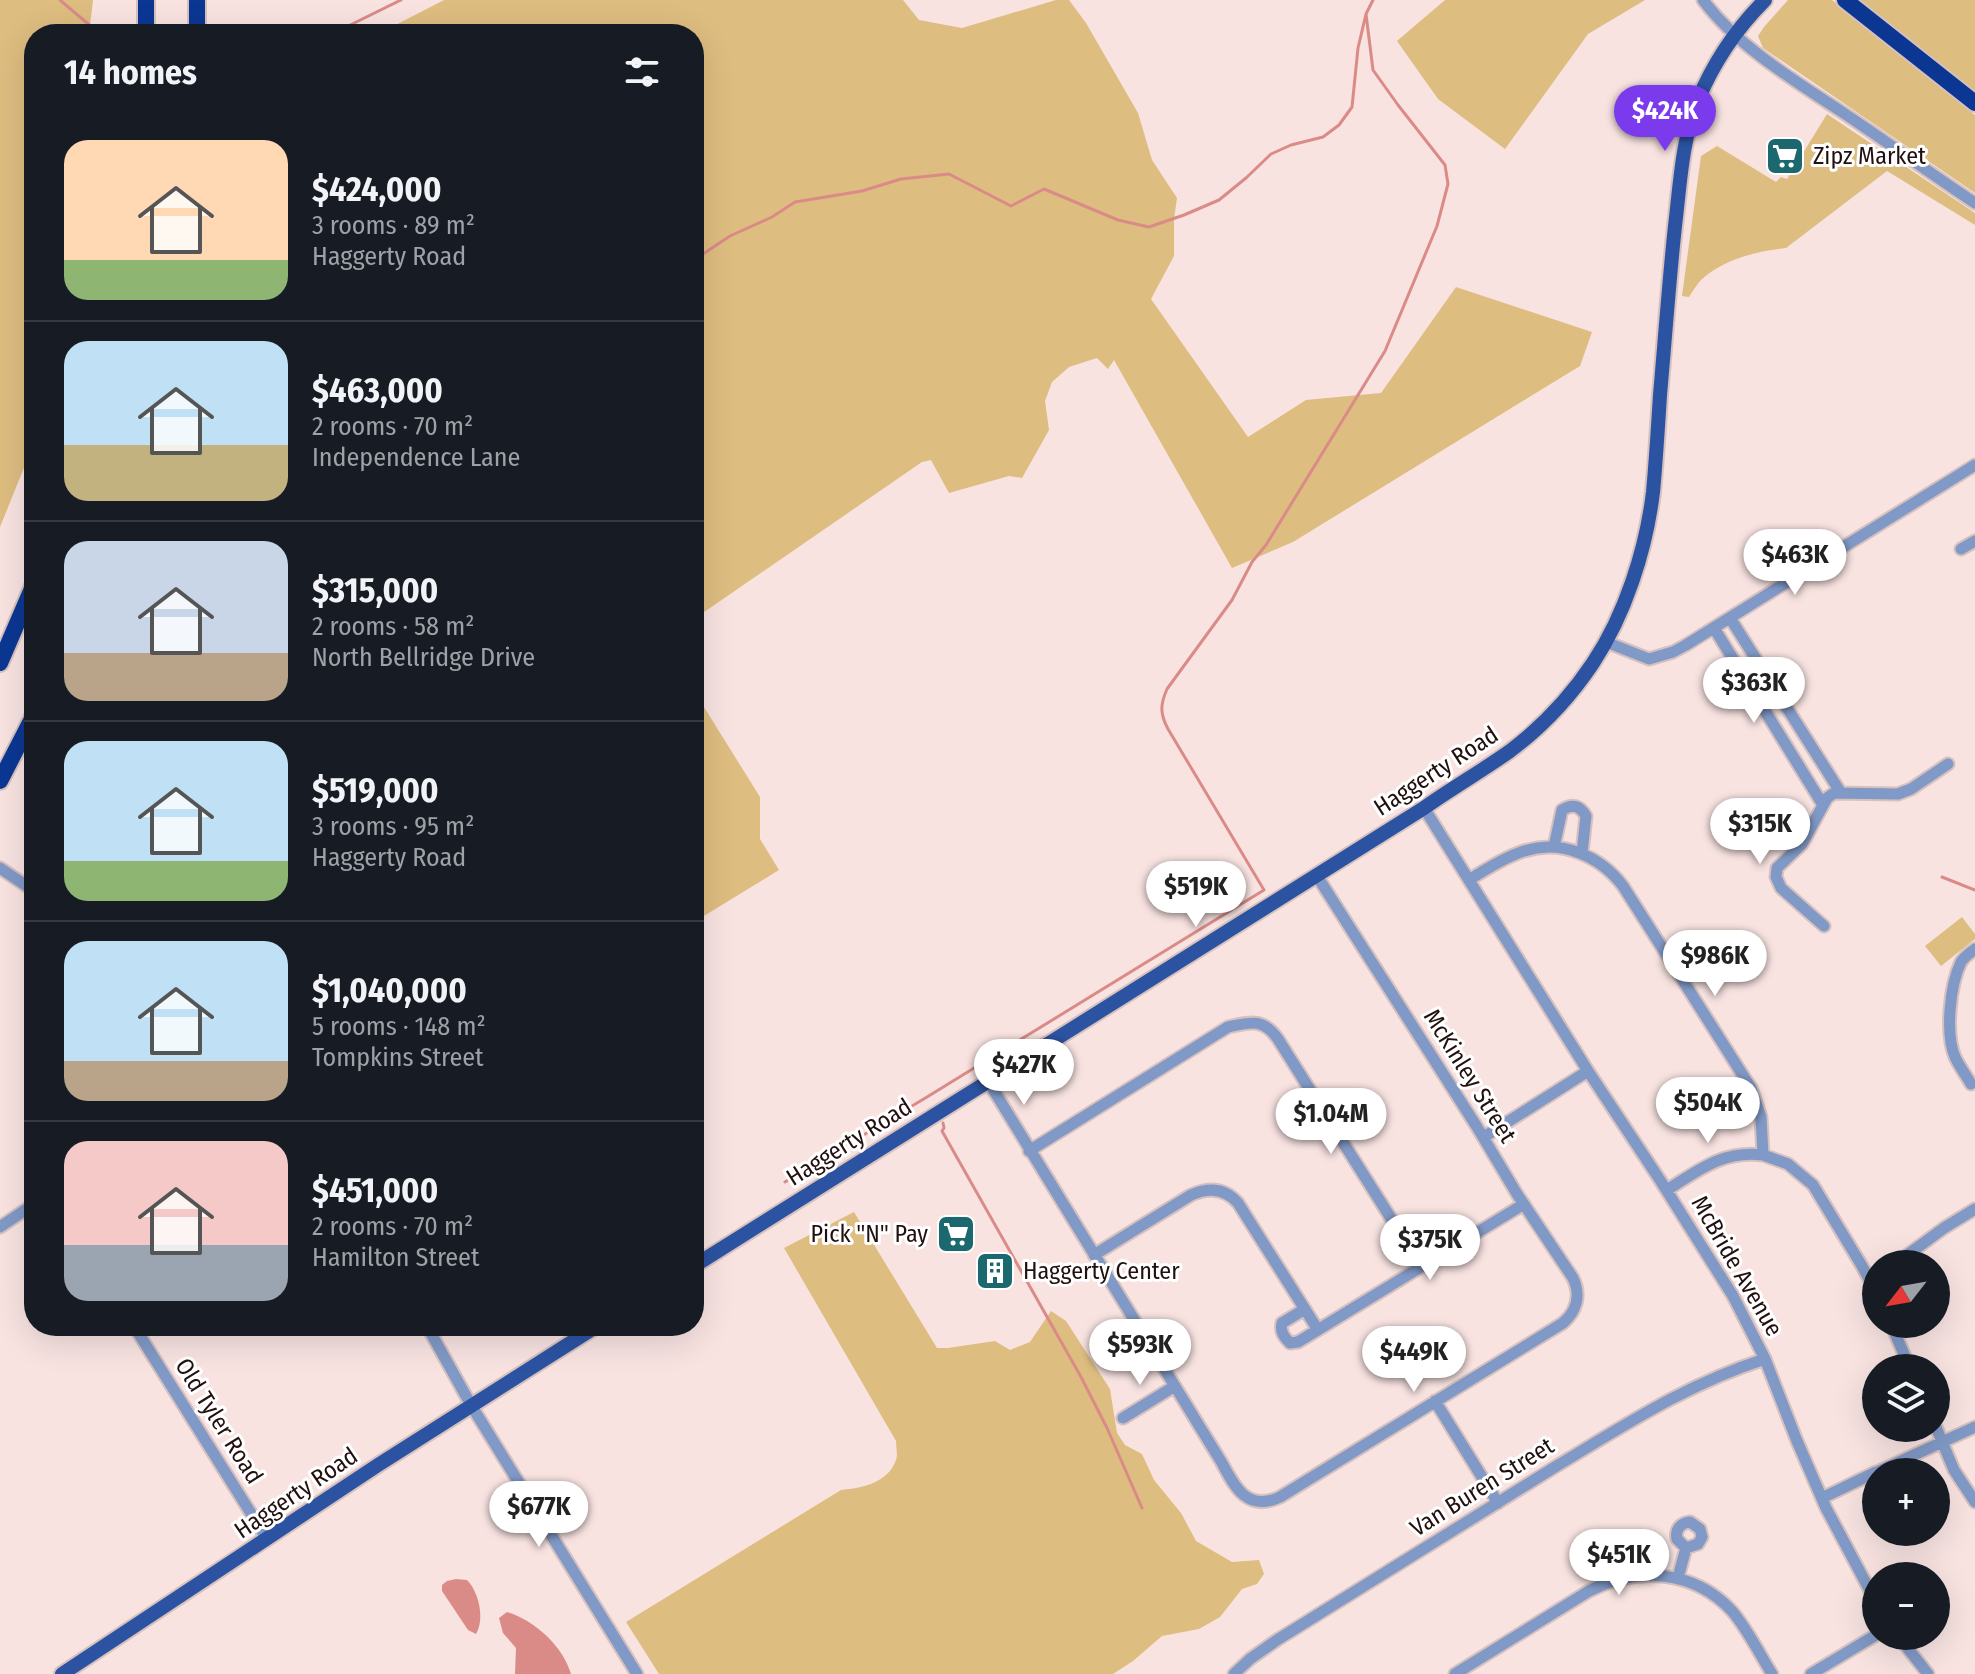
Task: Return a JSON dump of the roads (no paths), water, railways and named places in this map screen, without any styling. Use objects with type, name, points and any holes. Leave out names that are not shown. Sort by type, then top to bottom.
[{"type":"highway","points":[[146,0],[146,24]]},
{"type":"highway","points":[[197,0],[197,24]]},
{"type":"highway","points":[[1845,0],[1975,103]]},
{"type":"highway","points":[[0,663],[24,607]]},
{"type":"highway","points":[[0,781],[24,734]]},
{"type":"main road","name":"Haggerty Road","points":[[704,1260],[1424,808],[1509,751],[1575,687],[1613,629],[1635,573],[1646,533],[1653,493],[1668,288],[1687,139],[1698,99],[1722,55],[1751,14],[1765,0]]},
{"type":"main road","name":"Haggerty Road","points":[[62,1674],[581,1336]]},
{"type":"street","points":[[1703,0],[1735,36],[1975,203]]},
{"type":"street","points":[[1606,642],[1649,659],[1673,652],[1975,465]]},
{"type":"street","points":[[1961,549],[1975,541]]},
{"type":"street","points":[[1730,618],[1841,793]]},
{"type":"street","points":[[1714,628],[1825,801]]},
{"type":"street","points":[[1824,926],[1781,888],[1776,873],[1782,862],[1802,844],[1825,801],[1834,793],[1898,794],[1911,789],[1948,764]]},
{"type":"street","points":[[1554,847],[1562,810],[1576,806],[1586,816],[1582,853]]},
{"type":"street","name":"McBride Avenue","points":[[1424,808],[1733,1296],[1765,1359],[1822,1498],[1862,1575]]},
{"type":"street","points":[[1469,880],[1512,855],[1554,847],[1582,853],[1617,879],[1751,1088],[1761,1117],[1763,1155]]},
{"type":"street","points":[[0,868],[24,884]]},
{"type":"street","name":"McKinley Street","points":[[1317,876],[1576,1284],[1577,1302],[1563,1323],[1435,1401]]},
{"type":"street","points":[[1971,1084],[1955,1056],[1950,1026],[1957,972],[1962,960],[1975,949]]},
{"type":"street","points":[[1029,1151],[1228,1027],[1254,1023],[1269,1029],[1278,1039],[1421,1266]]},
{"type":"street","points":[[1484,1137],[1588,1071]]},
{"type":"street","points":[[988,1081],[1234,1486],[1246,1496],[1262,1501],[1280,1497],[1435,1401],[1498,1503]]},
{"type":"street","points":[[1667,1190],[1721,1159],[1740,1154],[1763,1155],[1788,1164],[1813,1185],[1862,1261]]},
{"type":"street","points":[[1094,1255],[1191,1195],[1218,1190],[1229,1194],[1238,1203],[1318,1330]]},
{"type":"street","points":[[1305,1309],[1282,1323],[1283,1336],[1290,1343],[1298,1342],[1524,1204]]},
{"type":"street","points":[[0,1227],[24,1211]]},
{"type":"street","points":[[1914,1250],[1944,1228],[1973,1214]]},
{"type":"street","name":"Old Tyler Road","points":[[140,1336],[267,1539]]},
{"type":"street","points":[[433,1336],[471,1405],[637,1674]]},
{"type":"street","name":"Van Buren Street","points":[[1234,1674],[1277,1640],[1669,1399],[1716,1376],[1765,1359]]},
{"type":"street","points":[[1123,1418],[1175,1386]]},
{"type":"street","points":[[1950,1438],[1975,1427]]},
{"type":"street","points":[[1907,1458],[1942,1442],[1962,1484],[1975,1502]]},
{"type":"street","points":[[1822,1498],[1862,1479]]},
{"type":"street","points":[[1678,1578],[1686,1548]]},
{"type":"street","points":[[1455,1674],[1602,1584],[1645,1574],[1678,1578],[1707,1591],[1732,1611],[1772,1674]]},
{"type":"street","points":[[1811,1674],[1862,1643]]},
{"type":"street","points":[[1909,1650],[1928,1674]]},
{"type":"waterway","points":[[60,0],[88,24]]},
{"type":"waterway","points":[[352,24],[401,0]]},
{"type":"waterway","points":[[704,253],[795,202],[862,191],[901,179],[949,174],[1011,206],[1044,189],[1118,220],[1149,227],[1184,215],[1219,200],[1271,154],[1323,137],[1339,125],[1352,107],[1358,48],[1366,14],[1373,0]]},
{"type":"waterway","points":[[785,1182],[1264,890],[1168,729],[1162,705],[1167,689],[1232,600],[1252,562],[1266,545],[1385,351],[1437,226],[1448,184],[1445,165],[1373,70],[1366,14]]},
{"type":"waterway","points":[[1942,877],[1975,890]]},
{"type":"waterway","points":[[943,1123],[942,1131],[1081,1377],[1142,1508]]},
{"type":"place","name":"Zipz Market","points":[[1785,156]]},
{"type":"place","name":"Pick \"N\" Pay","points":[[956,1234]]},
{"type":"place","name":"Haggerty Center","points":[[995,1271]]}]
